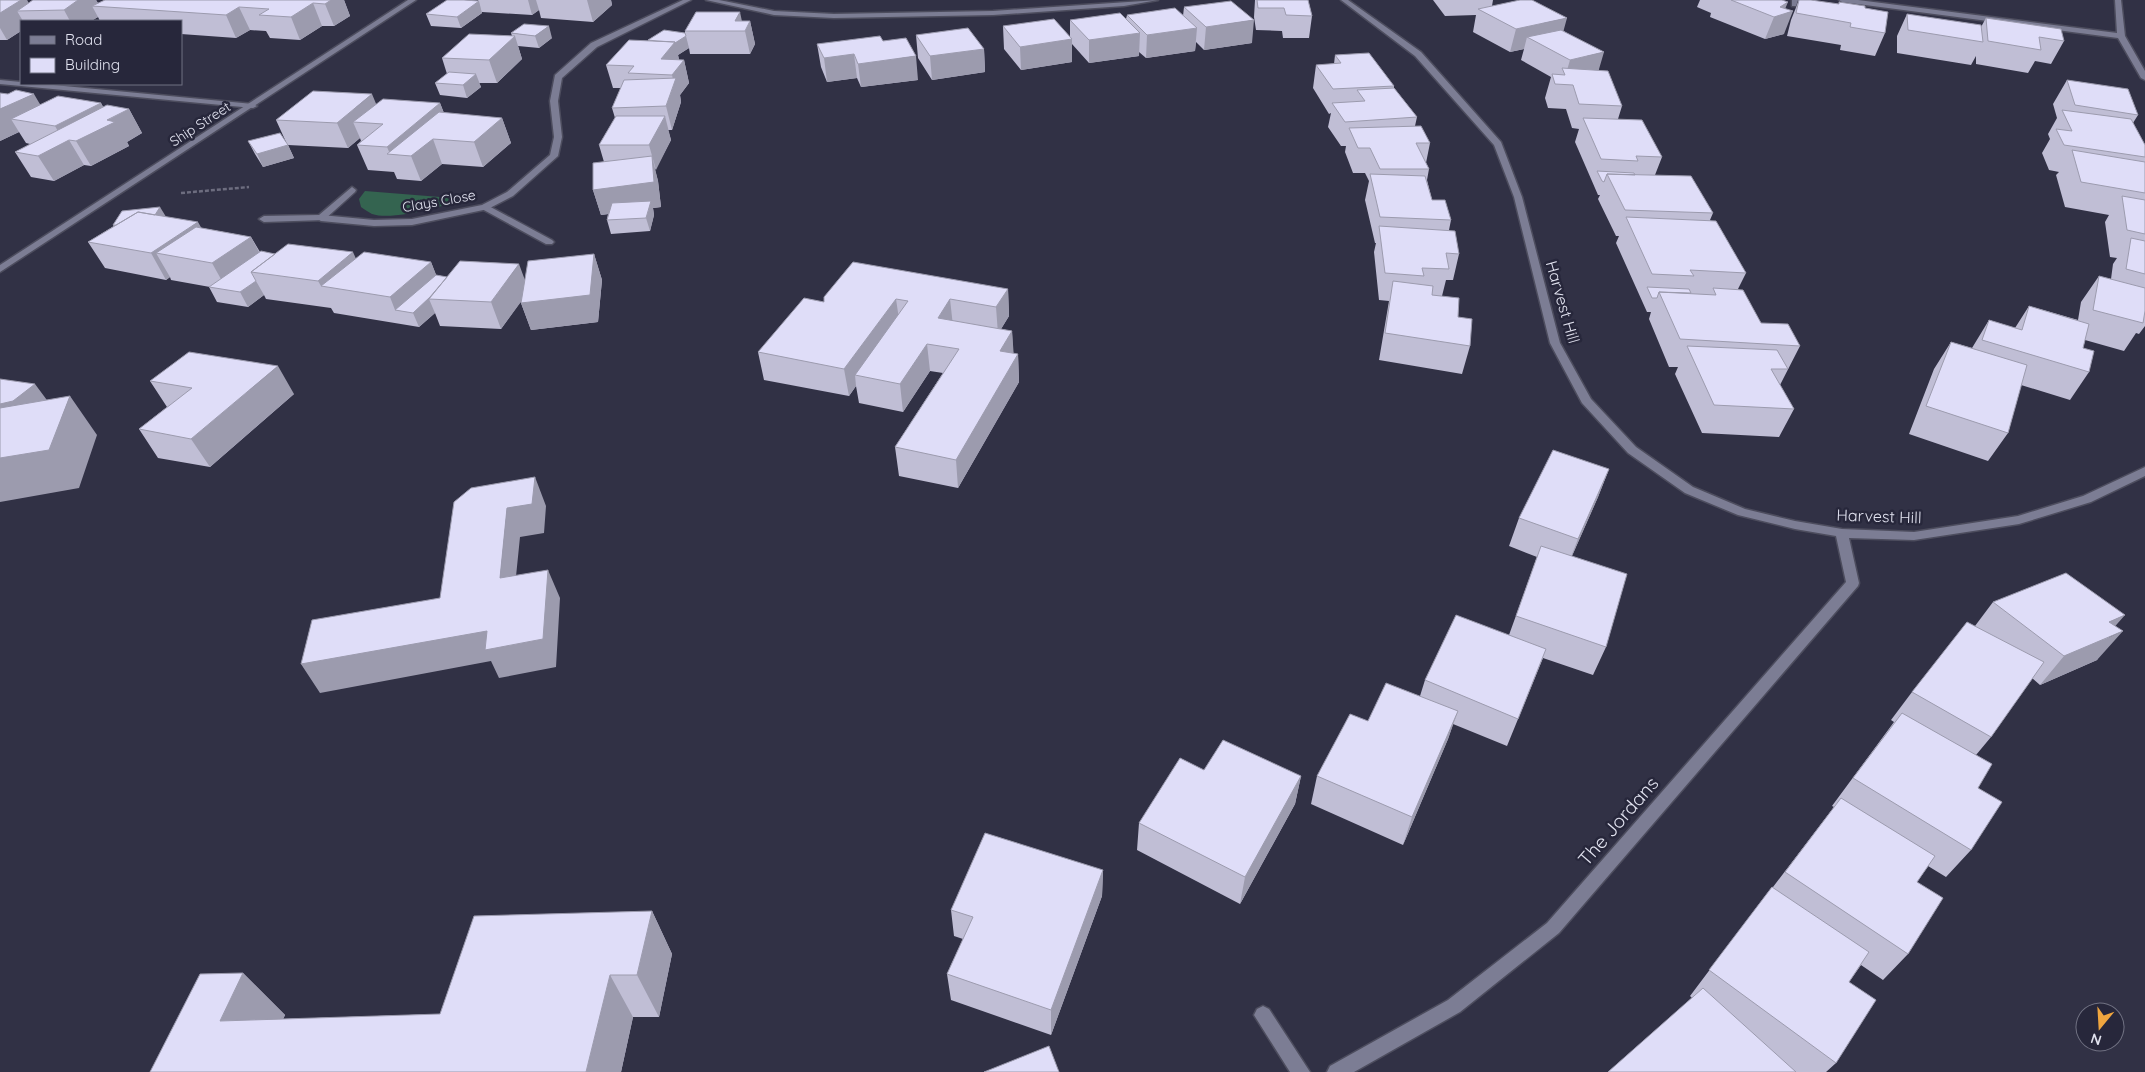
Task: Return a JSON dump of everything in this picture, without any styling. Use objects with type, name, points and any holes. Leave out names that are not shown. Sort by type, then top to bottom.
[{"type":"street","name":"Ship Street","points":[[0,269],[254,106],[413,0]]},
{"type":"street","name":"Clays Close","points":[[264,219],[320,218],[374,223],[412,222],[485,207],[510,194],[554,156],[558,137],[554,101],[558,76],[594,45],[688,0]]},
{"type":"street","points":[[709,0],[774,13],[834,16],[993,13],[1124,4],[1155,0]]},
{"type":"street","name":"Harvest Hill","points":[[1344,0],[1418,54],[1498,144],[1518,197],[1555,343],[1586,400],[1632,450],[1689,490],[1742,512],[1795,526],[1842,533],[1914,536],[2019,520],[2087,499],[2145,471]]},
{"type":"street","points":[[1842,0],[2121,36]]},
{"type":"street","points":[[2118,0],[2121,36],[2145,78]]},
{"type":"street","points":[[0,82],[20,84]]},
{"type":"street","points":[[32,85],[254,106]]},
{"type":"street","points":[[320,218],[352,190]]},
{"type":"street","points":[[485,207],[549,242]]},
{"type":"street","name":"The Jordans","points":[[1336,1072],[1454,1006],[1553,928],[1853,583],[1842,533]]},
{"type":"street","points":[[1263,1015],[1301,1072]]},
{"type":"green space","points":[[365,191],[465,199],[418,212],[381,216],[372,214],[361,207],[359,199]]},
{"type":"building","points":[[0,0],[21,0],[0,13]]},
{"type":"building","points":[[33,0],[78,0],[64,10],[17,11]]},
{"type":"building","points":[[105,0],[331,0],[325,4],[313,3],[291,17],[259,15],[269,9],[239,7],[226,15],[92,6]]},
{"type":"building","points":[[447,0],[479,1],[457,17],[426,14]]},
{"type":"building","points":[[1257,0],[1308,0],[1312,16],[1286,15],[1284,8],[1258,8]]},
{"type":"building","points":[[1520,0],[1532,0],[1567,18],[1516,29],[1478,9]]},
{"type":"building","points":[[1731,0],[1782,0],[1788,2],[1780,7],[1793,11],[1774,17]]},
{"type":"building","points":[[1799,0],[1839,4],[1839,2],[1888,12],[1885,33],[1850,27],[1851,23],[1796,13]]},
{"type":"building","points":[[1231,1],[1254,20],[1206,27],[1184,7]]},
{"type":"building","points":[[1175,8],[1197,28],[1147,35],[1127,15]]},
{"type":"building","points":[[696,12],[740,12],[735,21],[750,21],[745,31],[685,31]]},
{"type":"building","points":[[1120,13],[1140,33],[1089,40],[1070,20]]},
{"type":"building","points":[[1907,14],[1981,25],[1983,42],[1908,30]]},
{"type":"building","points":[[1986,18],[2061,29],[2064,41],[2039,37],[2041,50],[1988,41]]},
{"type":"building","points":[[1054,19],[1072,39],[1020,47],[1003,26]]},
{"type":"building","points":[[524,24],[549,26],[535,36],[511,33]]},
{"type":"building","points":[[968,28],[984,49],[930,56],[916,35]]},
{"type":"building","points":[[664,30],[685,33],[686,36],[675,43],[648,40]]},
{"type":"building","points":[[1561,30],[1604,52],[1570,60],[1527,37]]},
{"type":"building","points":[[469,34],[515,36],[489,60],[442,58]]},
{"type":"building","points":[[880,36],[883,41],[906,38],[916,56],[858,64],[854,54],[824,58],[817,44]]},
{"type":"building","points":[[629,40],[675,42],[661,59],[684,60],[672,75],[628,73],[634,66],[606,65]]},
{"type":"building","points":[[1369,53],[1394,86],[1333,89],[1316,65],[1341,63],[1335,55]]},
{"type":"building","points":[[1562,68],[1608,71],[1622,106],[1579,104],[1573,85],[1555,84],[1552,74],[1565,75]]},
{"type":"building","points":[[449,72],[476,74],[463,85],[435,83]]},
{"type":"building","points":[[676,78],[666,106],[612,108],[624,80]]},
{"type":"building","points":[[2067,80],[2128,89],[2138,115],[2075,105]]},
{"type":"building","points":[[1394,88],[1417,117],[1345,122],[1332,103],[1365,101],[1357,90]]},
{"type":"building","points":[[16,90],[34,94],[0,109],[0,93],[8,94]]},
{"type":"building","points":[[313,91],[372,94],[337,123],[276,120]]},
{"type":"building","points":[[58,96],[101,103],[55,126],[11,119]]},
{"type":"building","points":[[383,99],[440,103],[387,147],[357,145],[383,124],[353,122]]},
{"type":"building","points":[[107,105],[129,109],[107,120],[115,122],[76,141],[69,140],[38,156],[15,152]]},
{"type":"building","points":[[2062,110],[2131,119],[2145,145],[2145,157],[2064,145],[2056,129],[2072,131]]},
{"type":"building","points":[[439,112],[502,118],[474,142],[433,139],[411,156],[387,154]]},
{"type":"building","points":[[616,116],[665,116],[649,145],[599,145]]},
{"type":"building","points":[[1583,118],[1642,120],[1662,157],[1636,156],[1638,161],[1601,159]]},
{"type":"building","points":[[1421,126],[1430,143],[1416,143],[1429,169],[1380,169],[1370,148],[1358,148],[1349,128]]},
{"type":"building","points":[[280,133],[288,145],[257,154],[248,141]]},
{"type":"building","points":[[2072,150],[2145,162],[2145,193],[2081,182]]},
{"type":"building","points":[[652,156],[654,182],[593,190],[593,163]]},
{"type":"building","points":[[1597,171],[1634,173],[1635,175],[1607,174],[1604,182]]},
{"type":"building","points":[[1370,174],[1425,176],[1432,200],[1445,200],[1451,220],[1380,217]]},
{"type":"building","points":[[1607,174],[1691,176],[1713,213],[1625,210]]},
{"type":"building","points":[[2122,196],[2145,200],[2145,234],[2127,230]]},
{"type":"building","points":[[651,201],[646,218],[607,220],[612,203]]},
{"type":"building","points":[[160,207],[155,215],[138,212],[113,225],[122,211]]},
{"type":"building","points":[[138,212],[198,222],[151,253],[88,242]]},
{"type":"building","points":[[1626,217],[1716,221],[1746,273],[1690,270],[1694,276],[1652,274]]},
{"type":"building","points":[[1379,226],[1455,231],[1459,254],[1446,253],[1449,269],[1422,268],[1424,276],[1385,273]]},
{"type":"building","points":[[196,227],[251,237],[212,263],[156,253]]},
{"type":"building","points":[[2131,238],[2145,241],[2145,274],[2126,269]]},
{"type":"building","points":[[288,244],[353,252],[318,281],[251,272]]},
{"type":"building","points":[[261,251],[275,254],[251,272],[256,281],[240,292],[209,287]]},
{"type":"building","points":[[364,252],[431,262],[390,297],[321,286]]},
{"type":"building","points":[[594,254],[590,295],[521,303],[528,261]]},
{"type":"building","points":[[460,261],[519,264],[491,302],[429,299]]},
{"type":"building","points":[[853,262],[1008,289],[996,307],[950,299],[938,318],[1012,331],[1000,351],[1018,354],[956,460],[895,447],[959,349],[927,344],[900,384],[855,375],[908,301],[896,299],[844,369],[758,352],[804,298],[824,302],[824,297]]},
{"type":"building","points":[[436,275],[447,277],[413,313],[395,310]]},
{"type":"building","points":[[2099,276],[2145,288],[2143,323],[2093,310]]},
{"type":"building","points":[[1393,281],[1433,286],[1432,295],[1459,298],[1458,317],[1472,319],[1470,346],[1385,333]]},
{"type":"building","points":[[1647,287],[1689,289],[1691,293],[1659,292],[1657,298],[1652,298]]},
{"type":"building","points":[[1713,288],[1743,290],[1761,323],[1788,324],[1800,346],[1680,339],[1659,292],[1716,295]]},
{"type":"building","points":[[2029,306],[2089,324],[2083,348],[2094,351],[2089,372],[1982,340],[1989,320],[2022,330]]},
{"type":"building","points":[[1951,342],[2027,365],[2008,433],[1926,406]]},
{"type":"building","points":[[1687,346],[1777,350],[1788,369],[1771,369],[1794,409],[1714,405]]},
{"type":"building","points":[[189,352],[278,366],[191,439],[139,429],[192,388],[150,381]]},
{"type":"building","points":[[0,379],[35,384],[13,401],[0,404]]},
{"type":"building","points":[[70,396],[49,450],[0,458],[0,408]]},
{"type":"building","points":[[1553,450],[1609,469],[1578,539],[1519,518]]},
{"type":"building","points":[[535,477],[532,504],[507,508],[500,578],[548,570],[543,639],[485,650],[487,631],[301,664],[312,620],[440,598],[454,502],[471,488]]},
{"type":"building","points":[[1541,546],[1627,574],[1606,647],[1516,616]]},
{"type":"building","points":[[2066,573],[2125,615],[2109,622],[2123,631],[2064,656],[1993,602]]},
{"type":"building","points":[[1456,615],[1546,649],[1518,719],[1425,680]]},
{"type":"building","points":[[1967,622],[2044,662],[1991,737],[1912,692]]},
{"type":"building","points":[[1386,683],[1458,711],[1412,817],[1317,776],[1350,714],[1368,721]]},
{"type":"building","points":[[1902,713],[1992,764],[1978,788],[2002,802],[1971,850],[1853,778]]},
{"type":"building","points":[[1223,740],[1301,776],[1245,877],[1139,823],[1180,758],[1204,770]]},
{"type":"building","points":[[1841,798],[1935,856],[1917,882],[1943,898],[1908,954],[1785,872]]},
{"type":"building","points":[[985,833],[1103,870],[1051,1010],[947,974],[973,917],[951,910]]},
{"type":"building","points":[[1772,887],[1869,952],[1849,982],[1876,1000],[1836,1063],[1709,970]]},
{"type":"building","points":[[652,911],[637,975],[610,975],[586,1072],[150,1072],[200,974],[243,973],[220,1021],[440,1014],[474,916]]},
{"type":"building","points":[[1703,988],[1796,1072],[1608,1072]]},
{"type":"building","points":[[1049,1046],[1059,1072],[984,1072]]}]
